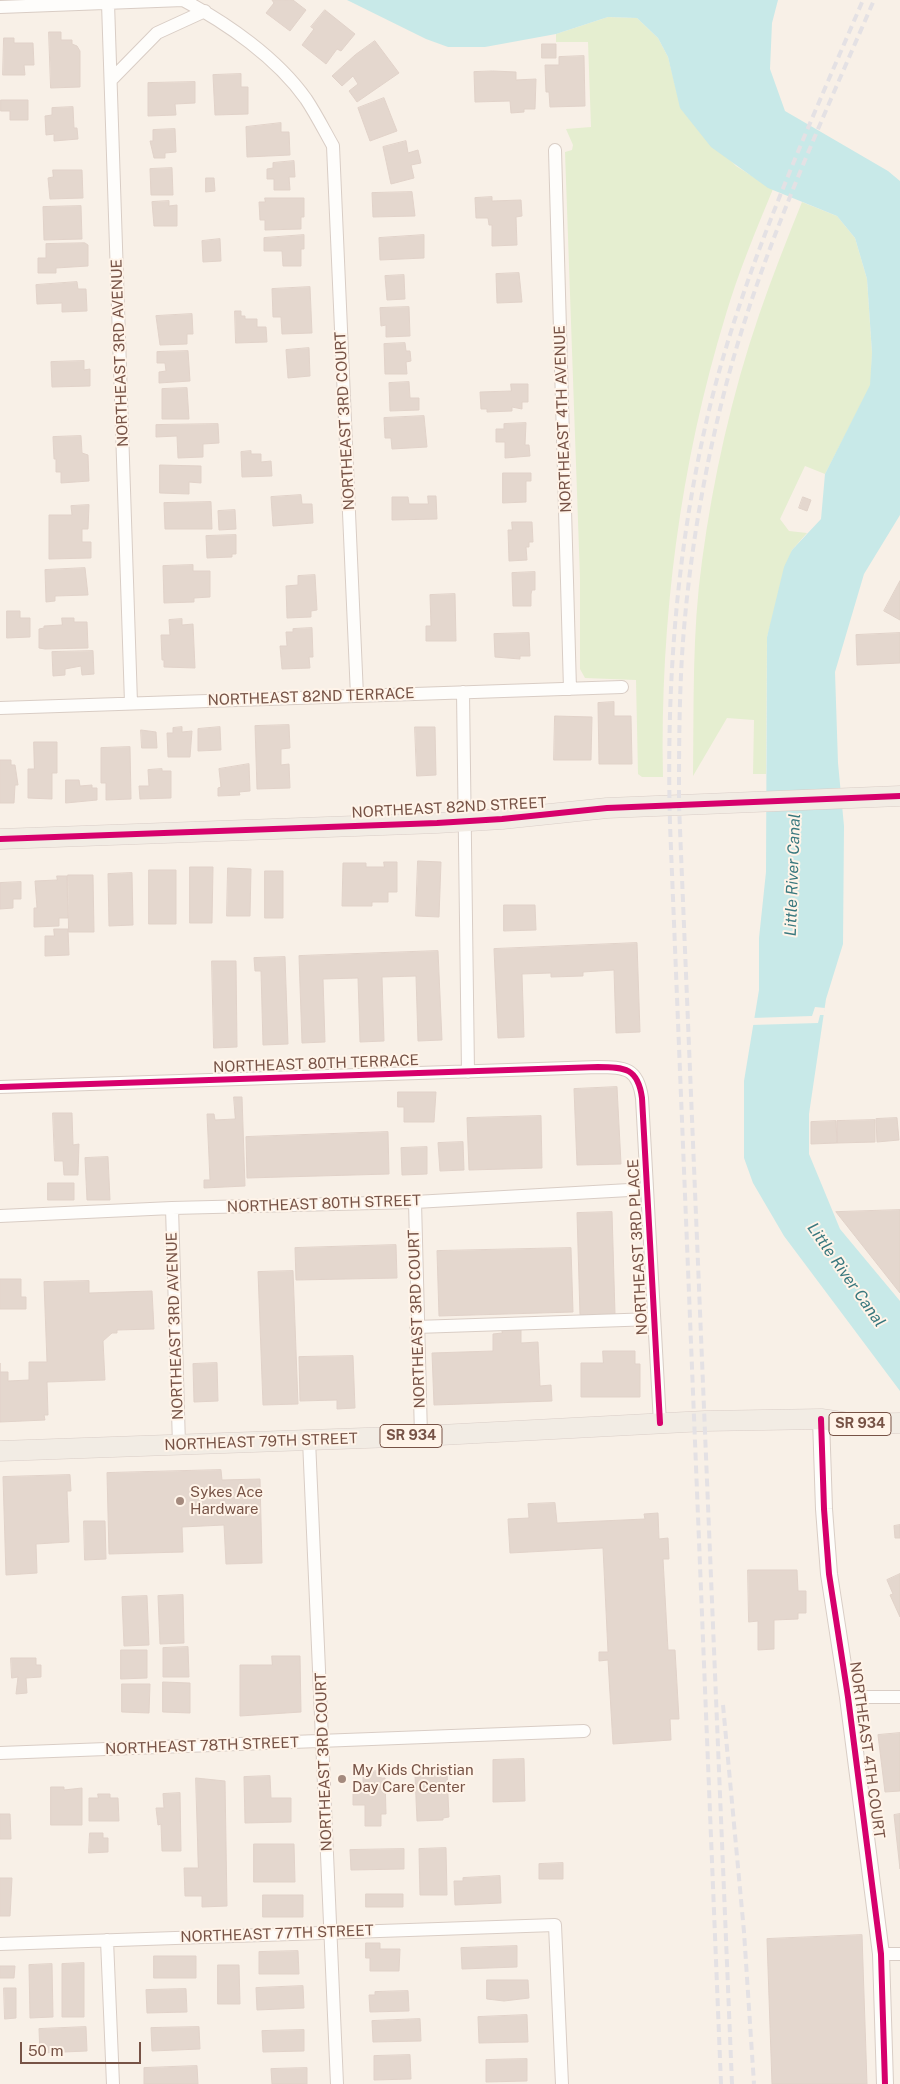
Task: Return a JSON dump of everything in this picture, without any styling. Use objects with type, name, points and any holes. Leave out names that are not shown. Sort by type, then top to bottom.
[{"type":"main road","name":"NORTHEAST 82ND STREET","points":[[0,839],[464,822],[607,808],[900,796]]},
{"type":"main road","name":"NORTHEAST 79TH STREET","points":[[821,1420],[854,1411],[900,1409]]},
{"type":"main road","name":"NORTHEAST 79TH STREET","points":[[0,1452],[421,1436],[660,1423],[821,1420],[855,1424],[900,1423]]},
{"type":"street","points":[[0,7],[183,0],[205,11]]},
{"type":"street","name":"NORTHEAST 3RD AVENUE","points":[[108,3],[132,703]]},
{"type":"street","points":[[112,80],[157,33],[205,11]]},
{"type":"street","name":"NORTHEAST 3RD COURT","points":[[205,11],[263,52],[305,98],[333,146],[357,696]]},
{"type":"street","name":"NORTHEAST 4TH AVENUE","points":[[555,150],[570,689]]},
{"type":"street","name":"NORTHEAST 82ND TERRACE","points":[[0,708],[622,687]]},
{"type":"street","points":[[463,692],[468,1072]]},
{"type":"street","name":"NORTHEAST 80TH TERRACE","points":[[0,1087],[615,1067],[632,1073]]},
{"type":"street","name":"NORTHEAST 3RD PLACE","points":[[632,1073],[639,1082],[642,1098],[660,1423]]},
{"type":"street","name":"NORTHEAST 80TH STREET","points":[[0,1216],[172,1208],[414,1202],[647,1189]]},
{"type":"street","name":"NORTHEAST 3RD COURT","points":[[414,1202],[416,1327],[421,1436]]},
{"type":"street","name":"NORTHEAST 3RD AVENUE","points":[[172,1208],[179,1445]]},
{"type":"street","points":[[416,1327],[654,1318]]},
{"type":"street","name":"NORTHEAST 4TH COURT","points":[[821,1420],[827,1555],[848,1697],[881,1954],[885,2084]]},
{"type":"street","name":"NORTHEAST 3RD COURT","points":[[309,1440],[337,2084]]},
{"type":"street","points":[[848,1697],[900,1697]]},
{"type":"street","name":"NORTHEAST 78TH STREET","points":[[0,1753],[584,1732]]},
{"type":"street","name":"NORTHEAST 77TH STREET","points":[[0,1944],[555,1925],[562,2084]]},
{"type":"street","points":[[107,1940],[113,2084]]},
{"type":"street","points":[[881,1954],[900,1954]]},
{"type":"green space","points":[[608,17],[637,18],[658,38],[668,57],[681,108],[736,166],[773,189],[742,266],[726,314],[696,428],[685,485],[669,601],[663,718],[663,777],[642,777],[638,774],[636,680],[585,678],[580,669],[580,578],[565,152],[572,150],[573,145],[566,129],[591,127],[588,42],[556,42],[556,34]]},
{"type":"green space","points":[[802,202],[837,216],[855,238],[867,279],[872,353],[871,385],[825,474],[805,466],[780,519],[789,531],[807,533],[792,550],[767,637],[766,774],[753,774],[754,720],[727,718],[693,776],[694,668],[697,614],[702,561],[712,499],[724,436],[749,345]]},
{"type":"water","name":"Little River Canal","points":[[347,0],[778,0],[772,23],[770,69],[785,111],[888,171],[900,181],[900,515],[864,574],[835,672],[838,763],[844,826],[843,944],[826,999],[809,1114],[809,1154],[840,1229],[900,1301],[900,1391],[784,1236],[753,1183],[744,1158],[744,1081],[759,990],[759,938],[766,872],[767,637],[784,567],[792,550],[821,519],[825,474],[870,385],[872,353],[867,279],[855,238],[837,216],[768,188],[711,147],[680,108],[668,57],[658,38],[637,18],[608,17],[556,34],[485,47],[448,47],[426,39]]},
{"type":"pier","points":[[815,1007],[825,1008],[824,1015],[820,1015],[818,1023],[751,1025],[752,1018],[812,1016]]},
{"type":"building","points":[[272,0],[293,0],[306,10],[290,31],[266,13],[274,3]]},
{"type":"building","points":[[325,10],[355,34],[341,51],[337,49],[326,64],[302,45],[314,29],[311,27]]},
{"type":"building","points":[[49,32],[61,32],[61,40],[72,40],[72,44],[77,46],[80,51],[80,87],[51,88]]},
{"type":"building","points":[[4,38],[14,38],[14,43],[33,43],[34,65],[24,65],[25,75],[3,75]]},
{"type":"building","points":[[375,41],[399,73],[357,102],[349,91],[358,84],[353,76],[342,86],[332,76],[355,55]]},
{"type":"building","points":[[542,44],[556,44],[556,58],[542,58]]},
{"type":"building","points":[[584,56],[585,106],[550,107],[549,92],[546,92],[545,65],[559,65],[559,57]]},
{"type":"building","points":[[474,72],[516,72],[516,80],[536,79],[535,109],[524,109],[524,112],[511,113],[510,101],[475,102]]},
{"type":"building","points":[[241,74],[241,87],[248,87],[248,114],[215,115],[213,75]]},
{"type":"building","points":[[195,82],[195,103],[175,104],[176,115],[148,116],[148,83]]},
{"type":"building","points":[[384,98],[397,131],[370,141],[358,108]]},
{"type":"building","points":[[1,100],[28,100],[28,120],[10,120],[10,111],[1,111]]},
{"type":"building","points":[[73,107],[74,128],[77,128],[78,139],[54,141],[54,134],[46,135],[45,116],[52,115],[52,108]]},
{"type":"building","points":[[281,123],[281,132],[289,132],[290,155],[247,157],[246,127]]},
{"type":"building","points":[[175,129],[176,152],[165,153],[165,158],[154,158],[150,141],[153,141],[153,130]]},
{"type":"building","points":[[406,141],[408,153],[418,150],[421,163],[411,165],[414,178],[391,184],[383,147]]},
{"type":"building","points":[[294,161],[295,177],[289,177],[290,190],[274,190],[274,179],[267,179],[267,169],[273,168],[273,163]]},
{"type":"building","points":[[172,168],[173,195],[151,195],[150,169]]},
{"type":"building","points":[[53,170],[82,170],[83,198],[50,199],[48,178],[53,177]]},
{"type":"building","points":[[206,178],[214,178],[215,191],[206,192]]},
{"type":"building","points":[[412,192],[415,216],[373,217],[372,193]]},
{"type":"building","points":[[492,197],[492,201],[521,200],[522,216],[516,217],[517,245],[492,246],[492,225],[489,225],[488,218],[476,218],[475,198]]},
{"type":"building","points":[[265,198],[304,198],[304,217],[301,217],[301,229],[265,230],[265,220],[260,220],[259,202],[265,202]]},
{"type":"building","points":[[169,201],[169,206],[177,205],[177,226],[154,226],[152,202]]},
{"type":"building","points":[[81,206],[82,239],[44,240],[43,207]]},
{"type":"building","points":[[304,235],[304,249],[301,249],[301,266],[283,266],[282,251],[264,251],[264,238]]},
{"type":"building","points":[[424,235],[424,258],[380,260],[379,238]]},
{"type":"building","points":[[220,239],[221,261],[203,262],[202,241]]},
{"type":"building","points":[[85,243],[88,245],[88,266],[56,268],[56,273],[38,273],[38,258],[46,258],[46,244]]},
{"type":"building","points":[[519,273],[522,302],[497,303],[496,274]]},
{"type":"building","points":[[404,275],[405,299],[387,300],[385,276]]},
{"type":"building","points":[[77,282],[78,289],[86,289],[87,311],[62,312],[62,303],[37,304],[36,285]]},
{"type":"building","points":[[310,287],[312,333],[282,334],[281,317],[273,317],[272,289]]},
{"type":"building","points":[[409,307],[410,336],[386,337],[386,325],[381,326],[380,308]]},
{"type":"building","points":[[235,311],[241,311],[241,316],[245,316],[245,319],[257,319],[257,327],[266,327],[267,342],[236,343]]},
{"type":"building","points":[[192,314],[193,334],[187,334],[187,344],[160,345],[156,316]]},
{"type":"building","points":[[405,343],[406,351],[410,351],[411,361],[406,362],[407,374],[385,374],[384,344]]},
{"type":"building","points":[[309,348],[310,376],[288,378],[286,350]]},
{"type":"building","points":[[188,351],[190,381],[159,383],[159,372],[166,371],[165,363],[157,363],[157,352]]},
{"type":"building","points":[[84,361],[84,370],[90,369],[90,386],[52,387],[51,362]]},
{"type":"building","points":[[409,382],[410,398],[419,398],[419,410],[390,411],[389,383]]},
{"type":"building","points":[[511,384],[528,384],[528,402],[522,402],[522,409],[512,407],[512,411],[487,412],[487,409],[481,409],[480,392],[511,391]]},
{"type":"building","points":[[187,388],[189,419],[162,419],[162,389]]},
{"type":"building","points":[[424,416],[427,447],[392,449],[391,438],[385,438],[384,418]]},
{"type":"building","points":[[526,423],[525,445],[529,445],[530,456],[505,458],[505,442],[496,442],[496,429],[504,429],[504,424]]},
{"type":"building","points":[[218,424],[219,443],[203,444],[203,457],[178,458],[177,436],[156,437],[156,425]]},
{"type":"building","points":[[81,436],[82,453],[88,455],[89,481],[61,483],[61,472],[56,472],[53,437]]},
{"type":"building","points":[[251,451],[251,454],[261,454],[261,462],[271,461],[272,476],[242,477],[241,452]]},
{"type":"building","points":[[160,465],[201,466],[201,483],[189,482],[189,494],[160,493]]},
{"type":"building","points":[[503,473],[531,473],[531,481],[526,481],[526,502],[503,503]]},
{"type":"building","points":[[301,495],[302,504],[312,504],[313,523],[273,526],[271,497]]},
{"type":"building","points":[[428,496],[436,496],[437,519],[392,520],[392,497],[408,497],[409,504],[428,504]]},
{"type":"building","points":[[803,497],[811,500],[807,511],[799,508]]},
{"type":"building","points":[[211,502],[212,529],[165,529],[164,503]]},
{"type":"building","points":[[89,505],[88,529],[82,529],[82,542],[91,542],[91,558],[49,559],[49,515],[72,515],[71,506]]},
{"type":"building","points":[[235,510],[236,529],[219,530],[218,511]]},
{"type":"building","points":[[512,522],[532,522],[533,542],[529,542],[529,547],[526,547],[527,560],[509,561],[508,530],[512,530]]},
{"type":"building","points":[[236,535],[236,554],[232,554],[232,557],[207,558],[206,536]]},
{"type":"building","points":[[193,565],[193,571],[210,571],[210,597],[194,598],[194,602],[164,603],[163,566]]},
{"type":"building","points":[[85,568],[88,595],[55,596],[55,601],[46,602],[45,570]]},
{"type":"building","points":[[535,572],[535,590],[532,590],[531,594],[531,606],[513,606],[512,573]]},
{"type":"building","points":[[315,575],[317,610],[311,611],[311,617],[287,618],[286,586],[298,585],[298,576]]},
{"type":"building","points":[[900,581],[900,620],[884,611]]},
{"type":"building","points":[[455,594],[456,641],[426,641],[426,626],[431,626],[430,595]]},
{"type":"building","points":[[7,611],[20,611],[20,618],[30,618],[30,637],[7,638]]},
{"type":"building","points":[[62,618],[74,618],[74,622],[87,622],[88,648],[39,648],[39,629],[44,628],[44,626],[62,625]]},
{"type":"building","points":[[182,619],[182,625],[193,624],[195,668],[164,667],[161,635],[170,635],[169,620]]},
{"type":"building","points":[[312,628],[313,657],[309,657],[310,668],[282,669],[280,646],[287,646],[286,632],[293,632],[293,629]]},
{"type":"building","points":[[529,633],[530,656],[520,656],[520,659],[495,657],[494,634]]},
{"type":"building","points":[[900,633],[900,663],[857,665],[856,635]]},
{"type":"building","points":[[93,651],[94,674],[82,675],[81,666],[65,669],[65,675],[53,676],[52,652]]},
{"type":"building","points":[[614,702],[614,716],[631,716],[632,764],[599,764],[598,703]]},
{"type":"building","points":[[555,716],[592,717],[591,760],[554,760]]},
{"type":"building","points":[[289,725],[290,748],[281,749],[281,765],[289,764],[290,788],[257,789],[255,726]]},
{"type":"building","points":[[182,727],[182,732],[192,731],[190,757],[168,757],[167,733],[173,733],[173,728]]},
{"type":"building","points":[[220,727],[221,750],[198,751],[198,729]]},
{"type":"building","points":[[415,727],[435,727],[436,775],[417,776]]},
{"type":"building","points":[[141,730],[156,732],[157,748],[142,748]]},
{"type":"building","points":[[34,742],[57,742],[57,773],[52,773],[52,799],[28,798],[28,769],[34,769]]},
{"type":"building","points":[[130,747],[131,799],[106,800],[106,783],[101,783],[101,748]]},
{"type":"building","points":[[0,760],[11,760],[11,765],[15,765],[18,785],[15,785],[14,803],[0,803]]},
{"type":"building","points":[[249,764],[250,791],[239,792],[240,795],[218,796],[218,788],[221,787],[219,769]]},
{"type":"building","points":[[162,769],[162,771],[171,771],[171,798],[140,799],[139,786],[149,786],[148,770]]},
{"type":"building","points":[[66,780],[79,780],[80,786],[92,785],[92,788],[97,788],[97,800],[66,803]]},
{"type":"building","points":[[418,861],[441,862],[439,917],[416,916]]},
{"type":"building","points":[[384,862],[397,862],[397,892],[388,892],[388,902],[372,902],[372,906],[342,906],[343,863],[366,863],[366,867],[384,867]]},
{"type":"building","points":[[190,867],[213,867],[212,923],[190,923]]},
{"type":"building","points":[[228,868],[251,869],[250,916],[227,916]]},
{"type":"building","points":[[149,870],[176,870],[176,924],[149,924]]},
{"type":"building","points":[[265,871],[283,871],[283,918],[265,918]]},
{"type":"building","points":[[132,873],[133,925],[109,926],[108,874]]},
{"type":"building","points":[[68,875],[93,875],[94,932],[69,932]]},
{"type":"building","points":[[57,876],[67,876],[68,918],[59,918],[59,926],[34,927],[34,908],[37,908],[35,881],[57,880]]},
{"type":"building","points":[[21,882],[21,899],[13,899],[13,908],[0,909],[0,883]]},
{"type":"building","points":[[504,905],[535,905],[536,930],[504,931]]},
{"type":"building","points":[[54,929],[68,929],[69,955],[45,956],[45,936],[54,936]]},
{"type":"building","points":[[637,943],[640,1032],[616,1033],[614,970],[583,972],[583,976],[551,977],[551,973],[522,974],[524,1037],[498,1038],[494,949]]},
{"type":"building","points":[[438,951],[442,1040],[418,1041],[416,976],[382,977],[384,1041],[360,1042],[358,978],[323,979],[325,1042],[302,1043],[299,956]]},
{"type":"building","points":[[285,957],[288,1044],[263,1045],[261,971],[255,971],[254,958]]},
{"type":"building","points":[[212,961],[236,961],[237,1047],[214,1048]]},
{"type":"building","points":[[617,1087],[621,1164],[577,1165],[574,1089]]},
{"type":"building","points":[[398,1092],[436,1092],[434,1122],[404,1122],[404,1107],[398,1107]]},
{"type":"building","points":[[234,1097],[242,1097],[245,1186],[204,1188],[204,1180],[210,1180],[207,1114],[214,1114],[215,1120],[235,1119]]},
{"type":"building","points":[[53,1113],[72,1113],[73,1145],[79,1144],[78,1175],[64,1175],[63,1161],[55,1161]]},
{"type":"building","points":[[541,1116],[542,1168],[469,1170],[467,1118]]},
{"type":"building","points":[[897,1118],[899,1140],[877,1142],[876,1119]]},
{"type":"building","points":[[875,1120],[875,1142],[837,1143],[837,1121]]},
{"type":"building","points":[[836,1121],[837,1143],[811,1144],[811,1122]]},
{"type":"building","points":[[388,1132],[389,1174],[247,1178],[246,1137]]},
{"type":"building","points":[[463,1142],[464,1170],[440,1171],[438,1143]]},
{"type":"building","points":[[427,1147],[427,1174],[402,1175],[401,1148]]},
{"type":"building","points":[[108,1157],[110,1200],[87,1200],[85,1158]]},
{"type":"building","points":[[48,1183],[74,1183],[74,1200],[48,1200]]},
{"type":"building","points":[[900,1210],[900,1293],[836,1212]]},
{"type":"building","points":[[612,1212],[615,1314],[580,1315],[577,1213]]},
{"type":"building","points":[[396,1245],[397,1278],[296,1280],[295,1248]]},
{"type":"building","points":[[571,1248],[573,1312],[439,1316],[437,1251]]},
{"type":"building","points":[[293,1271],[298,1404],[263,1405],[258,1272]]},
{"type":"building","points":[[0,1279],[21,1279],[21,1297],[26,1297],[26,1309],[0,1309]]},
{"type":"building","points":[[89,1281],[89,1293],[152,1291],[154,1329],[117,1330],[117,1333],[112,1333],[103,1341],[105,1380],[47,1382],[48,1415],[44,1415],[45,1420],[0,1422],[0,1372],[8,1372],[8,1381],[29,1380],[29,1362],[47,1362],[44,1282]]},
{"type":"building","points":[[502,1330],[521,1330],[521,1343],[538,1342],[540,1386],[551,1385],[552,1401],[434,1405],[432,1353],[493,1351],[493,1334],[502,1333]]},
{"type":"building","points":[[603,1351],[635,1351],[635,1364],[640,1364],[640,1397],[581,1397],[581,1363],[603,1363]]},
{"type":"building","points":[[353,1356],[355,1408],[337,1409],[337,1400],[300,1401],[299,1357]]},
{"type":"building","points":[[217,1363],[218,1401],[194,1402],[193,1364]]},
{"type":"building","points":[[221,1470],[222,1480],[260,1479],[262,1563],[226,1564],[224,1525],[182,1527],[183,1552],[109,1554],[107,1473]]},
{"type":"building","points":[[70,1475],[71,1491],[67,1491],[69,1542],[36,1544],[37,1573],[6,1575],[3,1477]]},
{"type":"building","points":[[555,1503],[557,1523],[645,1519],[644,1514],[658,1513],[659,1539],[668,1538],[669,1559],[663,1559],[668,1650],[675,1650],[679,1719],[670,1719],[671,1740],[613,1744],[608,1660],[599,1661],[599,1652],[608,1652],[603,1548],[510,1553],[508,1519],[529,1518],[528,1504]]},
{"type":"building","points":[[84,1521],[105,1521],[106,1559],[85,1560]]},
{"type":"building","points":[[900,1525],[900,1538],[895,1538],[894,1526]]},
{"type":"building","points":[[748,1570],[797,1570],[798,1591],[806,1591],[806,1613],[798,1613],[798,1619],[774,1620],[774,1649],[758,1650],[758,1621],[749,1622]]},
{"type":"building","points":[[900,1574],[900,1617],[890,1595],[893,1594],[887,1580]]},
{"type":"building","points":[[183,1595],[184,1643],[160,1644],[158,1596]]},
{"type":"building","points":[[147,1596],[149,1645],[124,1646],[122,1597]]},
{"type":"building","points":[[188,1647],[189,1677],[163,1677],[163,1648]]},
{"type":"building","points":[[121,1650],[147,1650],[147,1678],[121,1679]]},
{"type":"building","points":[[272,1656],[300,1656],[301,1712],[240,1716],[240,1665],[272,1665]]},
{"type":"building","points":[[11,1658],[36,1658],[36,1665],[41,1665],[41,1677],[26,1678],[27,1693],[16,1694],[18,1677],[12,1678]]},
{"type":"building","points":[[163,1682],[190,1683],[190,1713],[163,1712]]},
{"type":"building","points":[[122,1684],[150,1684],[149,1713],[122,1712]]},
{"type":"building","points":[[900,1733],[900,1791],[885,1792],[878,1735]]},
{"type":"building","points":[[524,1759],[525,1801],[493,1802],[493,1760]]},
{"type":"building","points":[[380,1771],[381,1778],[385,1778],[386,1814],[381,1814],[381,1826],[365,1826],[365,1805],[353,1805],[353,1791],[363,1791],[363,1772]]},
{"type":"building","points":[[447,1773],[449,1817],[443,1818],[443,1820],[417,1821],[415,1775]]},
{"type":"building","points":[[270,1776],[271,1798],[291,1798],[291,1822],[245,1823],[244,1777]]},
{"type":"building","points":[[196,1778],[225,1781],[227,1906],[202,1907],[202,1896],[185,1896],[184,1868],[198,1868]]},
{"type":"building","points":[[51,1787],[64,1787],[64,1790],[82,1788],[82,1825],[51,1825]]},
{"type":"building","points":[[180,1793],[181,1851],[162,1851],[161,1824],[158,1825],[156,1808],[164,1808],[163,1794]]},
{"type":"building","points":[[98,1794],[110,1794],[110,1798],[118,1798],[119,1821],[89,1821],[89,1798],[98,1798]]},
{"type":"building","points":[[0,1814],[10,1814],[11,1839],[0,1839]]},
{"type":"building","points":[[900,1814],[900,1869],[894,1815]]},
{"type":"building","points":[[90,1833],[103,1833],[103,1838],[108,1838],[108,1852],[89,1853]]},
{"type":"building","points":[[254,1844],[294,1844],[295,1882],[254,1882]]},
{"type":"building","points":[[446,1848],[447,1895],[420,1895],[419,1849]]},
{"type":"building","points":[[404,1849],[404,1869],[351,1870],[350,1850]]},
{"type":"building","points":[[563,1863],[563,1879],[539,1879],[539,1864]]},
{"type":"building","points":[[500,1876],[501,1903],[455,1905],[454,1881],[463,1881],[463,1878]]},
{"type":"building","points":[[0,1878],[12,1878],[10,1916],[0,1916]]},
{"type":"building","points":[[366,1894],[403,1894],[403,1907],[366,1907]]},
{"type":"building","points":[[263,1895],[303,1895],[303,1917],[263,1917]]},
{"type":"building","points":[[862,1935],[867,2084],[772,2084],[767,1939]]},
{"type":"building","points":[[366,1943],[380,1943],[380,1949],[400,1949],[399,1971],[370,1971],[370,1958],[366,1958]]},
{"type":"building","points":[[517,1946],[517,1967],[462,1969],[461,1948]]},
{"type":"building","points":[[298,1951],[299,1974],[259,1974],[259,1952]]},
{"type":"building","points":[[154,1956],[196,1956],[196,1978],[154,1978]]},
{"type":"building","points":[[84,1963],[84,2017],[62,2017],[62,1964]]},
{"type":"building","points":[[52,1964],[53,2017],[30,2018],[29,1965]]},
{"type":"building","points":[[218,1965],[239,1965],[240,2004],[218,2004]]},
{"type":"building","points":[[0,1966],[15,1966],[14,1978],[0,1978]]},
{"type":"building","points":[[487,1980],[528,1980],[529,1998],[504,2001],[487,1999]]},
{"type":"building","points":[[303,1986],[304,2008],[257,2010],[256,1988]]},
{"type":"building","points":[[4,1988],[16,1988],[16,2018],[5,2019]]},
{"type":"building","points":[[186,1989],[187,2012],[147,2013],[146,1990]]},
{"type":"building","points":[[408,1991],[409,2011],[370,2012],[369,1995],[375,1995],[375,1992]]},
{"type":"building","points":[[527,2015],[528,2042],[479,2043],[478,2017]]},
{"type":"building","points":[[420,2019],[421,2041],[373,2042],[372,2021]]},
{"type":"building","points":[[86,2027],[87,2051],[40,2053],[39,2029]]},
{"type":"building","points":[[199,2027],[200,2049],[152,2051],[151,2028]]},
{"type":"building","points":[[304,2030],[304,2051],[263,2052],[262,2031]]},
{"type":"building","points":[[410,2055],[411,2079],[374,2080],[374,2056]]},
{"type":"building","points":[[527,2059],[527,2081],[486,2082],[486,2060]]},
{"type":"building","points":[[197,2066],[198,2084],[144,2084],[144,2068]]},
{"type":"building","points":[[307,2068],[307,2084],[272,2084],[271,2069]]},
{"type":"railway","points":[[721,2084],[670,824],[669,771],[672,664],[682,559],[690,506],[699,454],[725,350],[779,198],[863,0]]},
{"type":"railway","points":[[732,2084],[679,805],[679,743],[683,641],[689,582],[702,493],[714,434],[735,353],[769,250],[874,0]]},
{"type":"railway","points":[[723,1705],[744,1932],[754,2084]]},
{"type":"cycle path","points":[[0,839],[437,823],[502,819],[607,808],[900,796]]},
{"type":"cycle path","points":[[0,1087],[598,1067],[629,1071],[637,1080],[642,1098],[660,1423]]},
{"type":"cycle path","points":[[821,1419],[824,1509],[829,1574],[848,1697],[881,1954],[885,2084]]},
{"type":"place","name":"Sykes Ace Hardware","points":[[180,1501]]},
{"type":"place","name":"My Kids Christian Day Care Center","points":[[342,1779]]}]
